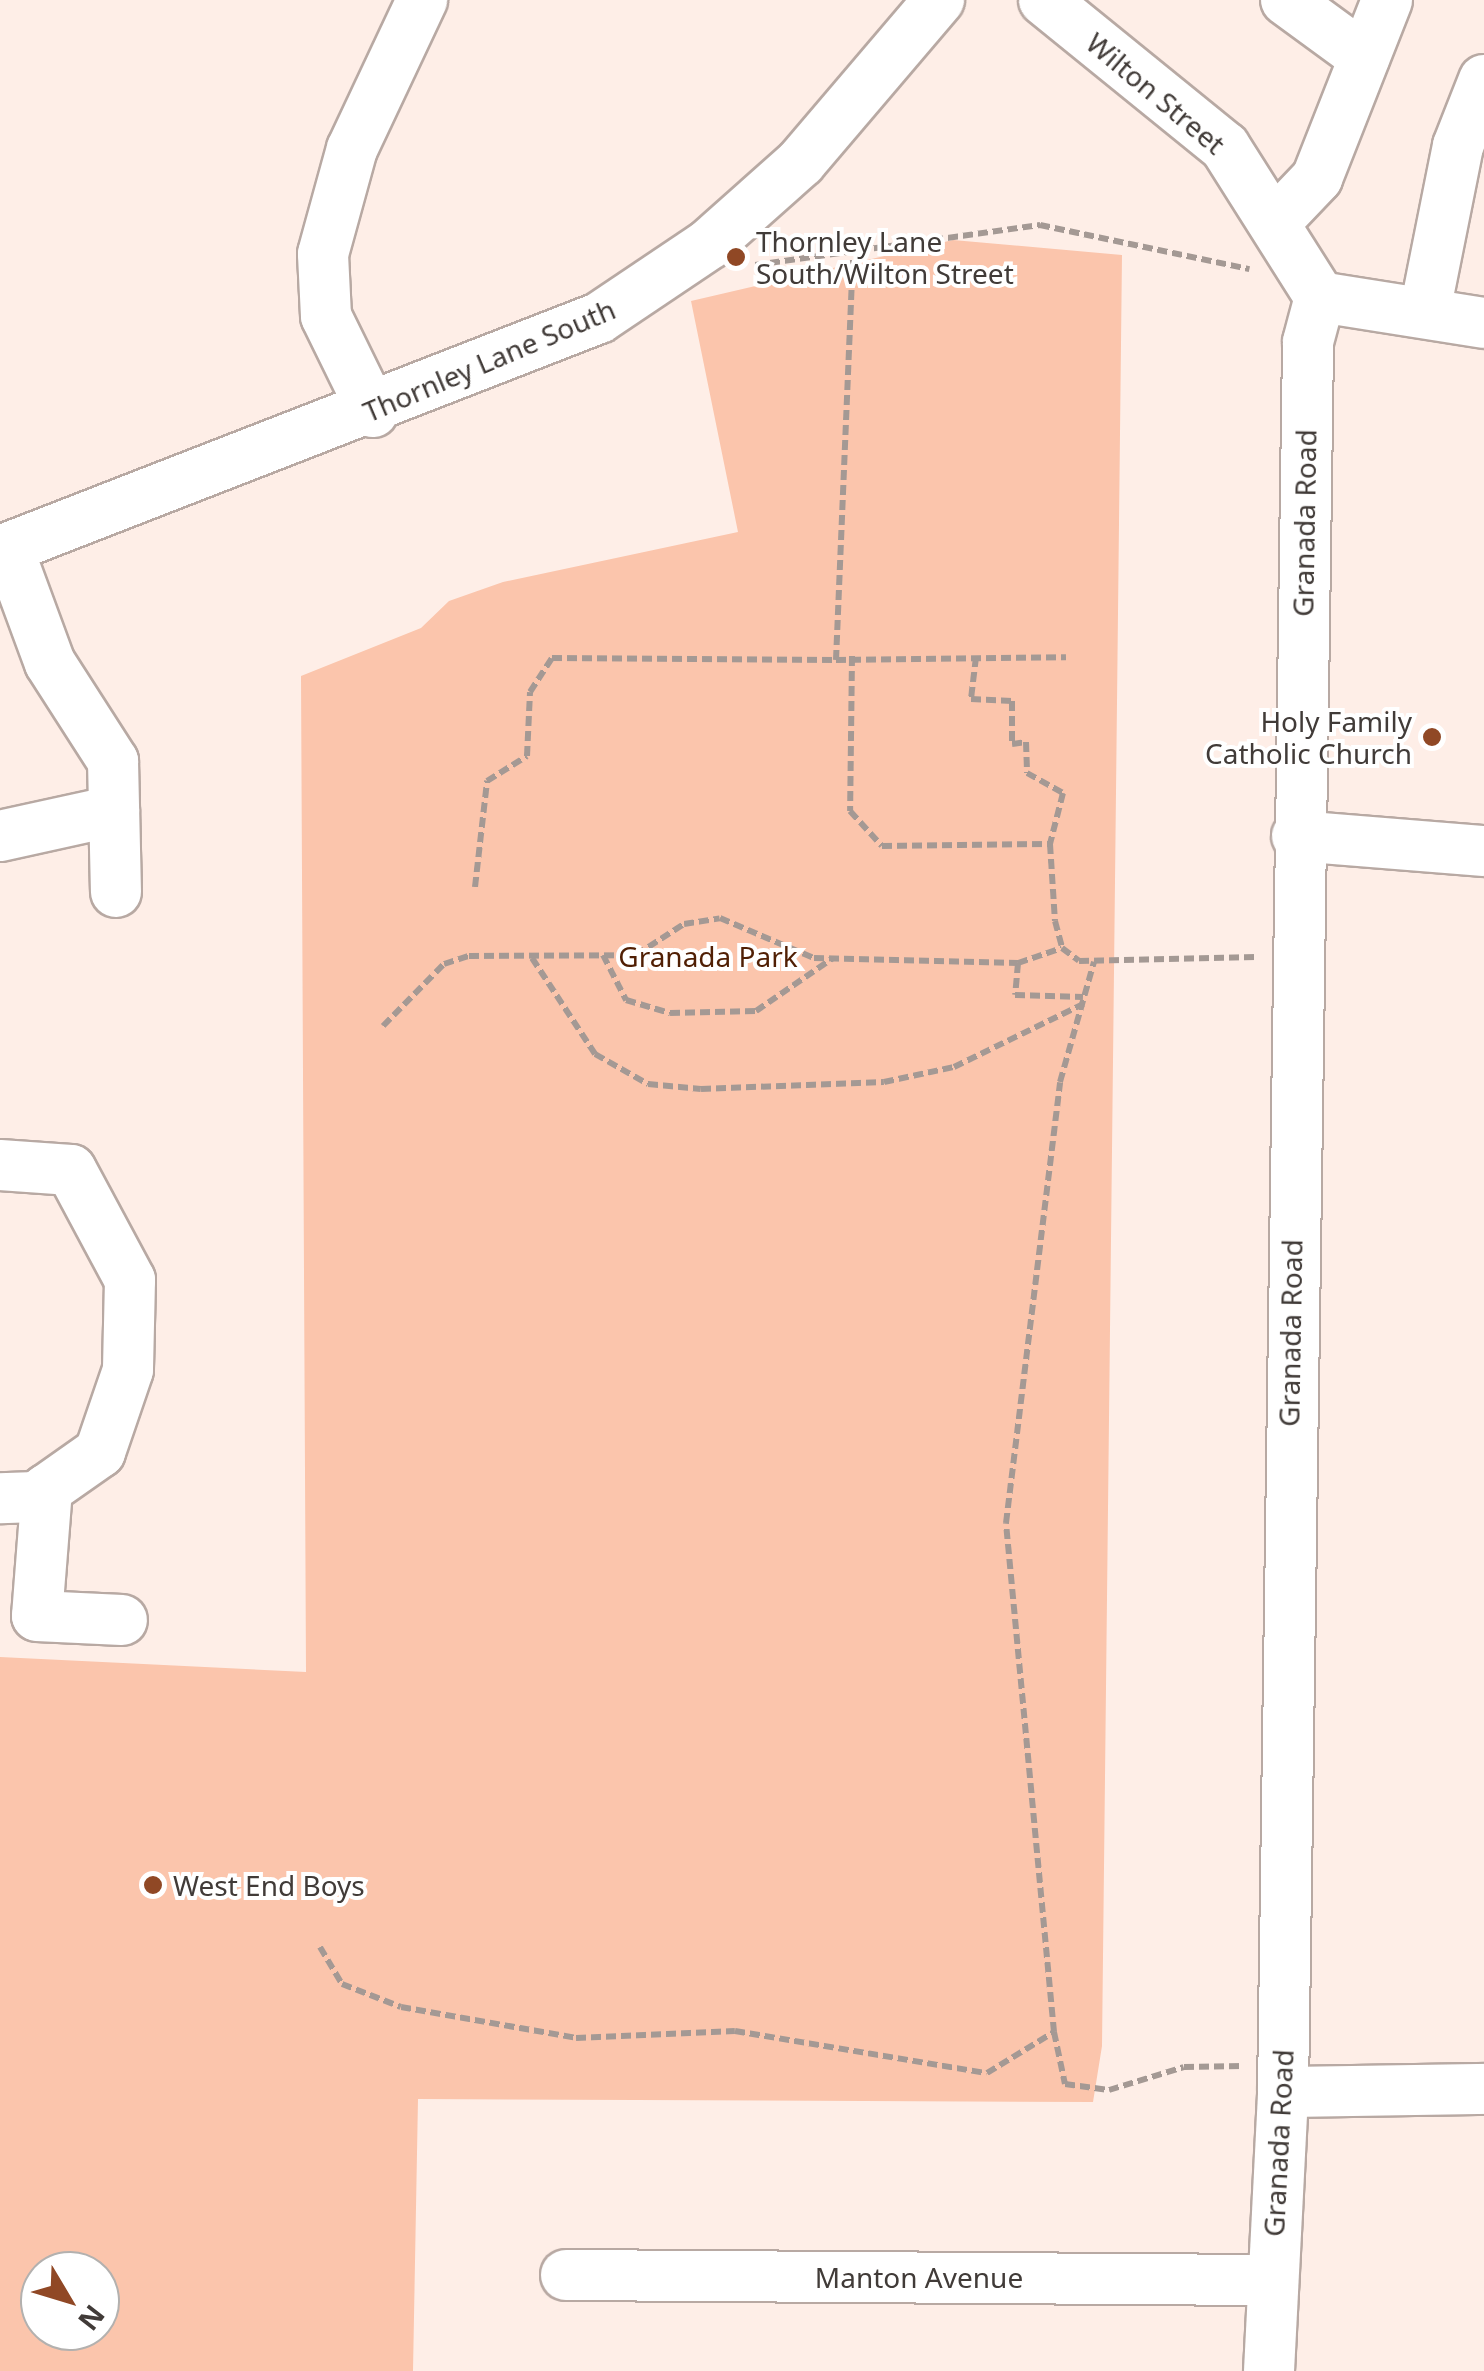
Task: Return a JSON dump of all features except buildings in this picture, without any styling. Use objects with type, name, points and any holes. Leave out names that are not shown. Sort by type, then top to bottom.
[{"type":"street","points":[[373,412],[326,316],[323,254],[352,149],[422,0]]},
{"type":"street","name":"Thornley Lane South","points":[[4,550],[373,412],[599,318],[709,244],[801,162],[939,0]]},
{"type":"street","points":[[1286,0],[1364,57]]},
{"type":"street","points":[[1278,219],[1317,178],[1387,0]]},
{"type":"street","name":"Wilton Street","points":[[1050,2],[1225,146],[1278,219],[1320,297]]},
{"type":"street","points":[[1425,311],[1471,149],[1484,80]]},
{"type":"street","points":[[1320,297],[1484,323]]},
{"type":"street","name":"Granada Road","points":[[1268,2371],[1283,2078],[1293,958],[1308,342],[1320,297]]},
{"type":"street","points":[[4,550],[50,663],[114,761],[116,892]]},
{"type":"street","points":[[0,836],[114,811]]},
{"type":"street","points":[[1297,836],[1484,851]]},
{"type":"street","points":[[0,1164],[71,1170],[130,1280],[128,1370],[100,1452],[24,1494],[37,1616],[122,1620]]},
{"type":"street","points":[[1283,2078],[1484,2089]]},
{"type":"street","name":"Manton Avenue","points":[[566,2275],[1272,2280]]},
{"type":"path","points":[[709,244],[730,270],[1040,225],[1228,261],[1320,297]]},
{"type":"path","points":[[836,660],[853,252]]},
{"type":"path","points":[[852,656],[850,811],[882,846],[1050,844]]},
{"type":"path","points":[[976,657],[971,699],[1012,702],[1012,744],[1026,742],[1027,773],[1064,793],[1050,844],[1062,948]]},
{"type":"path","points":[[476,887],[486,781],[527,756],[530,692],[552,658],[1066,657]]},
{"type":"path","points":[[383,1026],[444,964],[636,955],[684,924],[720,918],[833,958],[1018,962],[1062,948],[1094,962],[1293,958]]},
{"type":"path","points":[[603,956],[626,1000],[670,1013],[756,1011],[833,958]]},
{"type":"path","points":[[532,958],[595,1054],[648,1084],[701,1089],[884,1082],[954,1067],[1084,1000]]},
{"type":"path","points":[[1018,962],[1015,995],[1084,1000]]},
{"type":"path","points":[[1094,962],[1060,1082],[1006,1522],[1054,2032],[1065,2084],[1109,2090],[1184,2067],[1283,2078]]},
{"type":"path","points":[[320,1946],[342,1984],[401,2007],[576,2038],[785,2036],[987,2073],[1054,2032]]},
{"type":"green space","name":"Granada Park","points":[[953,240],[1122,255],[1102,2046],[1093,2102],[418,2099],[413,2371],[0,2371],[0,1657],[306,1672],[301,676],[421,628],[449,601],[503,582],[738,532],[691,301]]},
{"type":"place","name":"Thornley Lane South/Wilton Street","points":[[736,257]]},
{"type":"place","name":"Holy Family Catholic Church","points":[[1432,737]]},
{"type":"place","name":"West End Boys","points":[[153,1885]]}]
